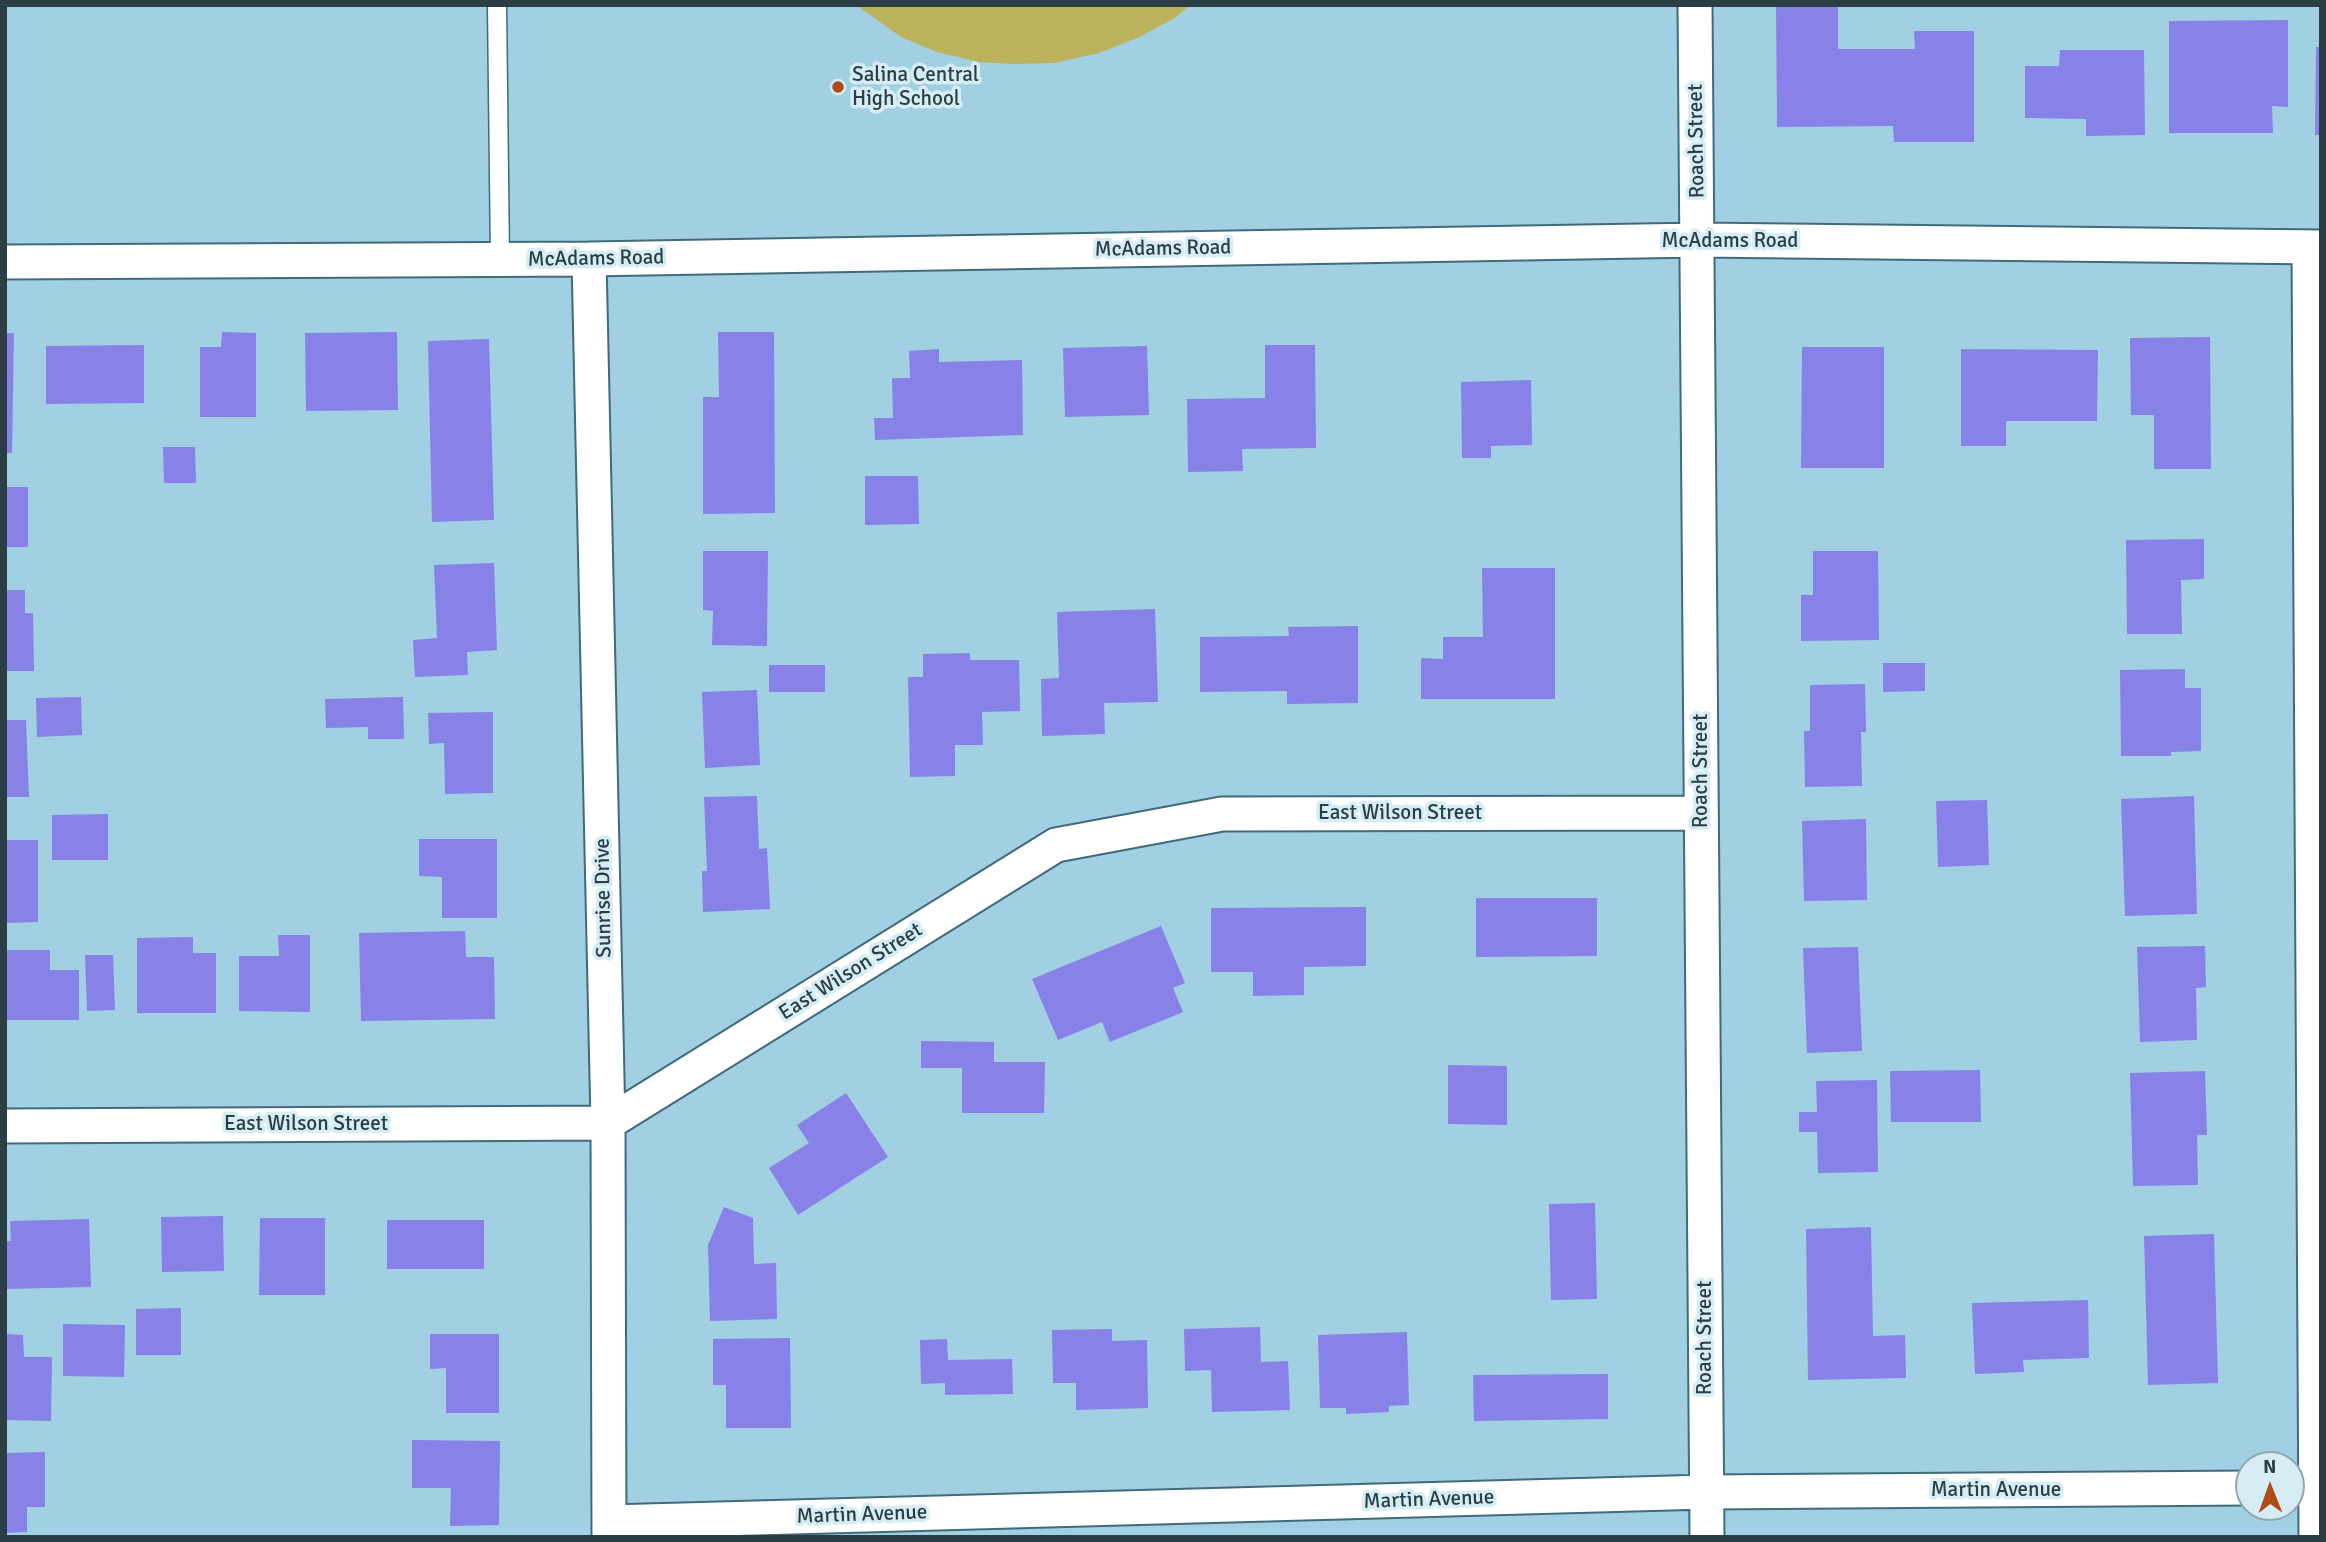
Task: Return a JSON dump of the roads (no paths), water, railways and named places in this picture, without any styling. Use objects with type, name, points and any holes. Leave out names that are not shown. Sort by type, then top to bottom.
[{"type":"street","name":"Roach Street","points":[[1695,5],[1699,240],[1707,1537]]},
{"type":"street","name":"McAdams Road","points":[[5,262],[589,259],[1699,240],[2315,247]]},
{"type":"street","points":[[2315,247],[2309,1488],[2316,1537]]},
{"type":"street","name":"Sunrise Drive","points":[[589,259],[608,1123],[609,1529]]},
{"type":"street","name":"East Wilson Street","points":[[5,1126],[608,1123],[1056,845],[1222,814],[1701,813]]},
{"type":"street","name":"Martin Avenue","points":[[609,1529],[1707,1492],[2235,1488]]},
{"type":"lane","points":[[497,5],[500,260]]},
{"type":"place","name":"Salina Central High School","points":[[838,87]]}]
